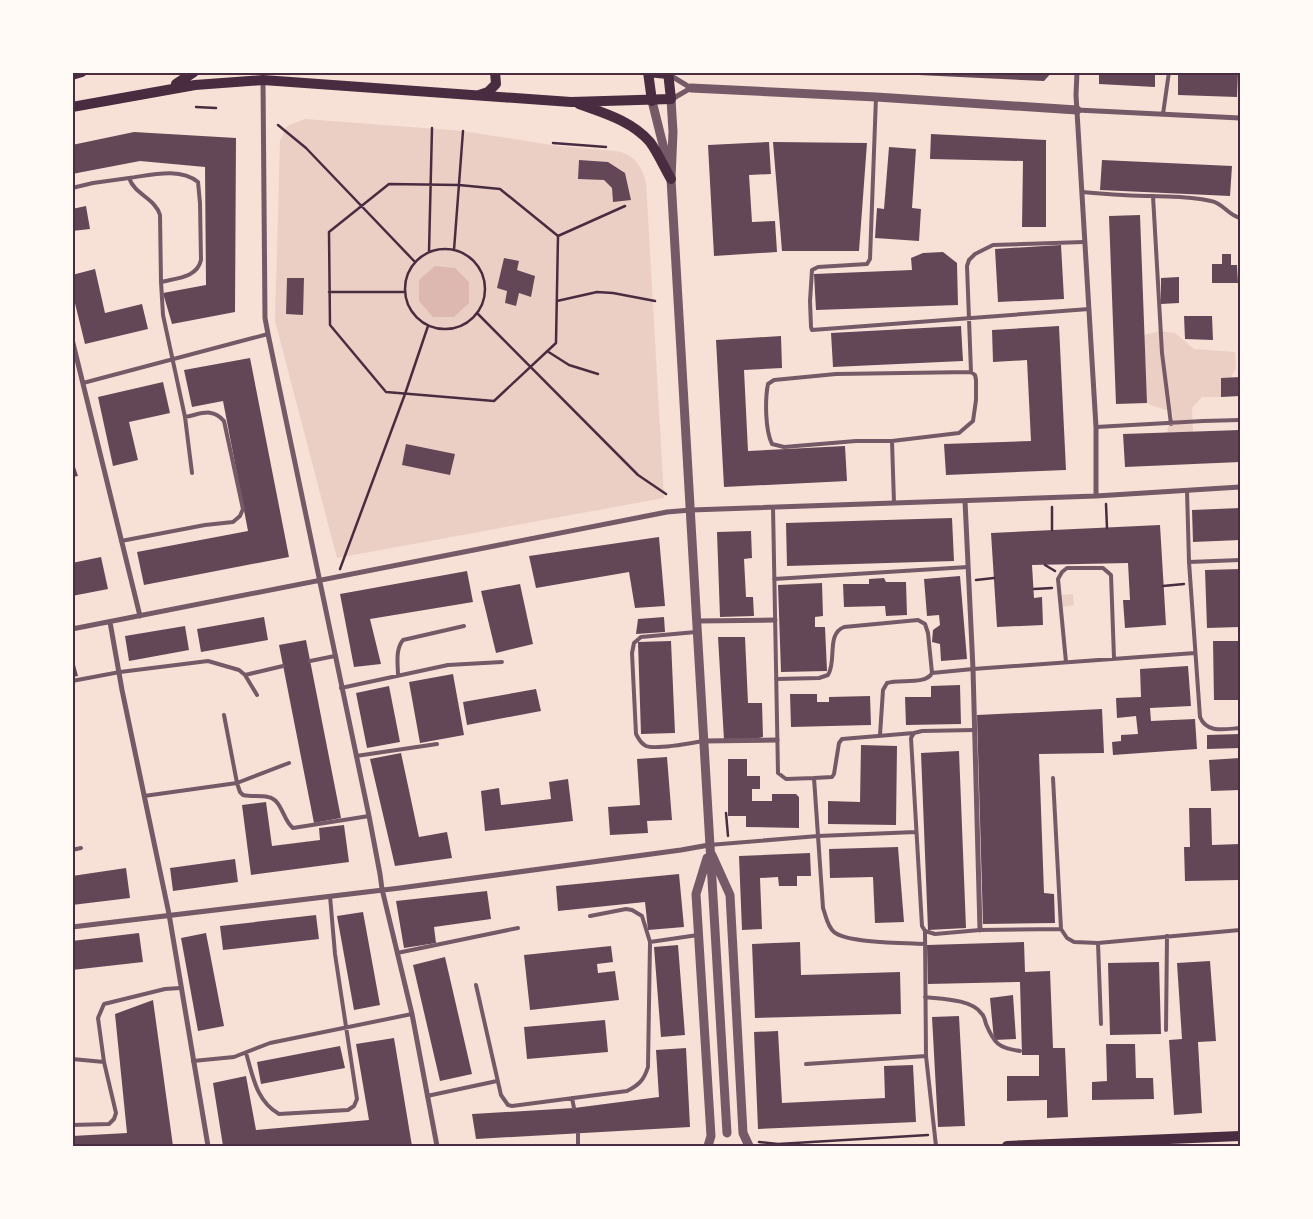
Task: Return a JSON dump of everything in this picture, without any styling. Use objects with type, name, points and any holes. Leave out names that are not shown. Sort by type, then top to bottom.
[{"type":"main road","points":[[72,75],[82,72]]},
{"type":"main road","points":[[169,88],[194,72]]},
{"type":"main road","points":[[247,72],[266,76],[476,96],[571,102],[652,100],[671,99],[668,73],[648,73],[652,100]]},
{"type":"main road","points":[[476,96],[488,92],[496,84],[495,72]]},
{"type":"main road","points":[[72,107],[169,88],[266,76]]},
{"type":"main road","points":[[571,102],[619,119],[635,129],[651,144],[671,178]]},
{"type":"main road","points":[[1007,1146],[1240,1136]]},
{"type":"street","points":[[1077,72],[1077,110],[1084,242],[1096,428],[1096,496]]},
{"type":"street","points":[[668,73],[691,88],[1240,118]]},
{"type":"street","points":[[266,76],[265,318],[312,553],[320,580],[369,816],[382,889],[412,1014],[437,1146]]},
{"type":"street","points":[[691,88],[671,99],[673,132],[671,178],[698,621],[710,870],[727,1133]]},
{"type":"street","points":[[652,100],[671,178]]},
{"type":"street","points":[[72,339],[140,616]]},
{"type":"street","points":[[72,629],[667,512],[1052,498],[1240,487]]},
{"type":"street","points":[[965,501],[973,669],[980,930]]},
{"type":"street","points":[[698,621],[775,620]]},
{"type":"street","points":[[110,622],[168,914],[208,1146]]},
{"type":"street","points":[[703,741],[777,740]]},
{"type":"street","points":[[72,927],[709,848]]},
{"type":"street","points":[[708,1146],[711,1136],[696,894],[709,848]]},
{"type":"street","points":[[709,848],[730,896],[743,1134],[753,1144]]},
{"type":"lane","points":[[1163,114],[1169,72]]},
{"type":"lane","points":[[876,97],[870,259],[867,264],[818,267],[812,270],[811,329],[1089,310]]},
{"type":"lane","points":[[72,188],[156,174],[186,174],[198,182],[200,203],[200,267],[195,273],[160,282]]},
{"type":"lane","points":[[129,178],[132,186],[150,200],[160,215],[160,282],[163,315],[174,360],[174,372],[184,417],[192,474]]},
{"type":"lane","points":[[1082,192],[1178,196],[1213,201],[1221,204],[1234,216],[1240,218]]},
{"type":"lane","points":[[1153,196],[1162,352],[1171,424]]},
{"type":"lane","points":[[971,372],[967,266],[975,254],[993,245],[1084,242]]},
{"type":"lane","points":[[83,383],[268,334]]},
{"type":"lane","points":[[971,372],[975,375],[976,400],[973,421],[959,433],[892,441],[856,441],[784,446],[772,444],[768,436],[768,384],[780,378],[836,374],[971,372]]},
{"type":"lane","points":[[121,541],[205,525],[233,522],[240,516],[243,509],[224,421],[218,414],[209,412],[184,417]]},
{"type":"lane","points":[[1096,428],[1240,420]]},
{"type":"lane","points":[[892,441],[894,503]]},
{"type":"lane","points":[[1187,490],[1189,562],[1200,717],[1202,723],[1213,729],[1240,728]]},
{"type":"lane","points":[[773,507],[778,773],[786,779],[832,777],[839,743],[842,739],[914,733],[922,730],[974,730]]},
{"type":"lane","points":[[1189,562],[1240,560]]},
{"type":"lane","points":[[774,579],[968,567]]},
{"type":"lane","points":[[1066,662],[1058,579],[1067,568],[1103,568],[1111,574],[1114,658]]},
{"type":"lane","points":[[776,679],[819,678],[828,675],[832,669],[834,634],[838,629],[918,620],[925,624],[928,633],[932,673],[930,678],[924,681],[896,680],[887,683],[883,690],[880,736]]},
{"type":"lane","points":[[398,676],[398,652],[403,640],[464,626]]},
{"type":"lane","points":[[698,632],[641,637],[634,643],[632,652],[636,734],[640,742],[648,746],[703,741]]},
{"type":"lane","points":[[932,673],[1195,653]]},
{"type":"lane","points":[[310,661],[335,656]]},
{"type":"lane","points":[[72,681],[120,672],[208,661],[239,670],[245,675],[257,695]]},
{"type":"lane","points":[[341,688],[448,665],[502,662]]},
{"type":"lane","points":[[245,675],[283,666]]},
{"type":"lane","points":[[224,715],[237,783],[243,795],[274,799],[288,825],[293,828],[369,816]]},
{"type":"lane","points":[[914,733],[911,738],[911,747],[922,926],[926,931],[935,934],[980,930],[1061,929]]},
{"type":"lane","points":[[356,756],[437,744]]},
{"type":"lane","points":[[144,796],[237,783],[290,763]]},
{"type":"lane","points":[[814,778],[824,908],[827,922],[834,933],[846,939],[925,944]]},
{"type":"lane","points":[[1053,778],[1061,929],[1066,938],[1074,942],[1098,943],[1240,930]]},
{"type":"lane","points":[[709,848],[728,843],[818,836],[916,832]]},
{"type":"lane","points":[[72,850],[81,848]]},
{"type":"lane","points":[[246,1053],[257,1091],[263,1101],[275,1112],[284,1115],[348,1110],[354,1106],[357,1099],[335,954],[330,896]]},
{"type":"lane","points":[[476,985],[501,1095],[508,1105],[627,1091],[639,1085],[648,1067],[650,942],[642,916],[632,910],[626,909],[590,916]]},
{"type":"lane","points":[[396,953],[518,928]]},
{"type":"lane","points":[[926,931],[926,1056],[936,1146]]},
{"type":"lane","points":[[650,942],[698,935]]},
{"type":"lane","points":[[1166,1030],[1168,936]]},
{"type":"lane","points":[[1098,943],[1100,1024]]},
{"type":"lane","points":[[72,1125],[109,1124],[114,1119],[116,1113],[104,1062],[98,1018],[104,1004],[165,989],[180,988]]},
{"type":"lane","points":[[925,997],[961,1001],[975,1007],[982,1013],[992,1039],[1000,1046],[1020,1051]]},
{"type":"lane","points":[[193,1061],[234,1057],[270,1043],[412,1014]]},
{"type":"lane","points":[[806,1064],[926,1056]]},
{"type":"lane","points":[[72,1059],[104,1062]]},
{"type":"lane","points":[[427,1096],[498,1081]]},
{"type":"lane","points":[[572,1098],[574,1108]]},
{"type":"lane","points":[[578,1134],[578,1146]]},
{"type":"path","points":[[196,107],[216,108]]},
{"type":"path","points":[[278,125],[306,148],[415,262]]},
{"type":"path","points":[[429,252],[432,128]]},
{"type":"path","points":[[454,250],[463,130]]},
{"type":"path","points":[[553,143],[606,147]]},
{"type":"path","points":[[389,184],[459,185],[500,189],[558,236],[556,343],[494,401],[386,392],[330,325],[329,232],[389,184]]},
{"type":"path","points":[[558,236],[625,206]]},
{"type":"path","points":[[442,249],[454,250],[476,264],[482,276],[485,288],[483,301],[477,313],[467,322],[455,328],[441,329],[428,326],[417,318],[410,309],[405,292],[408,272],[415,262],[429,252],[442,249]]},
{"type":"path","points":[[329,292],[405,292]]},
{"type":"path","points":[[557,301],[597,292],[655,301]]},
{"type":"path","points":[[477,313],[638,475],[666,494]]},
{"type":"path","points":[[337,577],[405,394],[428,326]]},
{"type":"path","points":[[547,352],[568,365],[598,374]]},
{"type":"path","points":[[1105,495],[1107,528]]},
{"type":"path","points":[[1052,498],[1052,530]]},
{"type":"path","points":[[969,581],[994,578]]},
{"type":"path","points":[[1164,586],[1191,584]]},
{"type":"path","points":[[1034,588],[1059,587]]},
{"type":"path","points":[[726,813],[728,843]]},
{"type":"path","points":[[753,1144],[935,1135]]},
{"type":"shaded area","points":[[305,119],[463,131],[558,146],[622,152],[636,161],[642,170],[646,182],[664,498],[337,558],[275,321],[280,141],[287,126]]},
{"type":"shaded area","points":[[435,266],[455,268],[469,282],[469,303],[454,317],[433,317],[419,301],[419,280]]},
{"type":"shaded area","points":[[1160,331],[1175,333],[1194,349],[1235,352],[1236,368],[1221,397],[1202,397],[1192,408],[1193,432],[1167,433],[1169,421],[1173,419],[1173,413],[1147,403],[1144,335]]},
{"type":"shaded area","points":[[1073,594],[1074,605],[1063,607],[1062,595]]},
{"type":"building","points":[[919,72],[1052,72],[1044,81],[918,75]]},
{"type":"building","points":[[1099,72],[1155,72],[1155,87],[1099,84]]},
{"type":"building","points":[[1178,72],[1238,72],[1237,97],[1178,95]]},
{"type":"building","points":[[134,132],[236,138],[235,312],[172,324],[163,293],[206,285],[205,167],[140,161],[72,174],[72,145]]},
{"type":"building","points":[[931,134],[1046,140],[1046,227],[1022,227],[1023,161],[930,159]]},
{"type":"building","points":[[769,142],[771,174],[749,175],[752,222],[775,221],[777,252],[714,256],[708,145]]},
{"type":"building","points":[[773,142],[867,143],[859,251],[782,251]]},
{"type":"building","points":[[889,147],[916,149],[912,208],[921,209],[919,241],[875,238],[877,208],[884,209]]},
{"type":"building","points":[[579,160],[608,162],[625,173],[631,200],[613,202],[612,188],[604,180],[578,179]]},
{"type":"building","points":[[1102,160],[1232,166],[1230,196],[1100,190]]},
{"type":"building","points":[[86,206],[90,229],[72,231],[72,209]]},
{"type":"building","points":[[1140,215],[1147,403],[1116,404],[1109,216]]},
{"type":"building","points":[[1061,245],[1064,299],[998,302],[995,249]]},
{"type":"building","points":[[943,252],[957,263],[958,305],[816,310],[814,274],[912,270],[911,258],[923,253]]},
{"type":"building","points":[[1222,254],[1231,254],[1231,265],[1237,265],[1238,283],[1212,283],[1212,264],[1222,264]]},
{"type":"building","points":[[504,258],[519,261],[517,270],[535,276],[531,297],[519,293],[516,306],[505,303],[507,291],[497,288]]},
{"type":"building","points":[[95,269],[105,313],[142,304],[148,329],[85,344],[72,291],[72,275]]},
{"type":"building","points":[[1179,277],[1179,303],[1161,304],[1161,278]]},
{"type":"building","points":[[287,278],[304,278],[303,315],[286,314]]},
{"type":"building","points":[[1184,316],[1212,316],[1213,340],[1185,339]]},
{"type":"building","points":[[961,326],[963,361],[833,367],[831,333]]},
{"type":"building","points":[[1059,326],[1066,470],[946,475],[944,444],[1031,441],[1027,360],[993,362],[992,330]]},
{"type":"building","points":[[781,336],[782,368],[744,370],[748,451],[845,446],[847,481],[724,487],[716,340]]},
{"type":"building","points":[[250,358],[289,557],[144,585],[137,552],[248,531],[223,401],[192,407],[184,370]]},
{"type":"building","points":[[1240,377],[1240,396],[1221,397],[1221,378]]},
{"type":"building","points":[[163,382],[170,413],[129,422],[138,460],[113,466],[98,397]]},
{"type":"building","points":[[1240,430],[1240,462],[1125,467],[1123,434]]},
{"type":"building","points":[[406,444],[455,454],[450,475],[402,465]]},
{"type":"building","points":[[72,458],[78,476],[72,477]]},
{"type":"building","points":[[1240,508],[1240,540],[1193,542],[1192,510]]},
{"type":"building","points":[[952,518],[954,561],[787,566],[786,523]]},
{"type":"building","points":[[1160,525],[1166,625],[1125,628],[1123,600],[1130,600],[1128,563],[1032,565],[1034,598],[1042,597],[1043,625],[997,627],[991,533]]},
{"type":"building","points":[[751,531],[752,558],[744,559],[746,597],[753,597],[754,616],[720,617],[717,532]]},
{"type":"building","points":[[659,537],[665,606],[635,608],[629,572],[536,588],[529,556]]},
{"type":"building","points":[[101,557],[108,589],[72,596],[72,563]]},
{"type":"building","points":[[1240,569],[1240,627],[1207,628],[1205,570]]},
{"type":"building","points":[[467,571],[473,602],[370,619],[381,664],[354,667],[340,594]]},
{"type":"building","points":[[960,576],[967,659],[941,661],[940,644],[932,642],[933,630],[940,625],[939,615],[927,616],[924,579]]},
{"type":"building","points":[[884,578],[886,582],[906,582],[907,615],[886,616],[885,606],[844,607],[843,584],[869,584],[869,579]]},
{"type":"building","points":[[822,583],[823,616],[815,617],[815,627],[825,627],[827,671],[781,672],[778,585]]},
{"type":"building","points":[[520,584],[533,644],[496,653],[481,591]]},
{"type":"building","points":[[264,617],[268,640],[201,652],[197,629]]},
{"type":"building","points":[[664,617],[665,632],[636,634],[638,619]]},
{"type":"building","points":[[185,626],[189,650],[129,661],[125,636]]},
{"type":"building","points":[[718,637],[745,637],[748,703],[762,703],[763,737],[751,740],[724,740]]},
{"type":"building","points":[[306,640],[341,818],[314,823],[279,645]]},
{"type":"building","points":[[671,641],[675,733],[641,734],[638,642]]},
{"type":"building","points":[[1213,641],[1240,641],[1240,700],[1214,700]]},
{"type":"building","points":[[72,654],[78,676],[72,677]]},
{"type":"building","points":[[1188,666],[1191,706],[1150,708],[1151,721],[1195,719],[1197,749],[1113,755],[1112,742],[1121,741],[1121,735],[1138,734],[1136,716],[1117,718],[1116,698],[1141,697],[1140,669]]},
{"type":"building","points":[[453,674],[464,735],[420,743],[409,682]]},
{"type":"building","points":[[960,685],[961,724],[906,725],[905,697],[931,697],[931,686]]},
{"type":"building","points":[[389,686],[400,742],[367,748],[356,693]]},
{"type":"building","points":[[536,689],[541,711],[467,725],[463,702]]},
{"type":"building","points":[[790,694],[817,694],[817,702],[829,702],[829,697],[870,696],[871,725],[791,727]]},
{"type":"building","points":[[1102,709],[1104,753],[1039,754],[1044,893],[1054,894],[1055,923],[983,924],[977,715]]},
{"type":"building","points":[[1240,734],[1240,748],[1207,749],[1207,735]]},
{"type":"building","points":[[861,745],[897,746],[896,825],[828,824],[828,801],[860,802]]},
{"type":"building","points":[[959,751],[966,928],[928,930],[921,753]]},
{"type":"building","points":[[401,753],[419,837],[447,832],[452,858],[395,866],[370,759]]},
{"type":"building","points":[[667,757],[672,820],[647,821],[648,833],[610,835],[608,807],[640,805],[637,759]]},
{"type":"building","points":[[1240,758],[1240,790],[1211,791],[1209,760]]},
{"type":"building","points":[[728,759],[747,759],[747,776],[760,776],[760,789],[752,789],[752,801],[772,801],[772,794],[796,794],[799,797],[799,828],[746,827],[746,816],[728,816]]},
{"type":"building","points":[[568,779],[573,821],[485,831],[481,791],[499,788],[501,805],[551,799],[549,782]]},
{"type":"building","points":[[266,802],[272,846],[320,840],[319,828],[344,825],[349,862],[251,875],[242,805]]},
{"type":"building","points":[[1189,808],[1211,808],[1212,845],[1240,844],[1240,880],[1185,881],[1184,847],[1190,847]]},
{"type":"building","points":[[898,847],[904,922],[875,923],[873,877],[830,878],[829,849]]},
{"type":"building","points":[[810,853],[811,876],[797,876],[797,886],[779,886],[778,877],[760,878],[762,929],[742,930],[739,856]]},
{"type":"building","points":[[235,859],[238,882],[173,891],[170,868]]},
{"type":"building","points":[[126,868],[130,898],[72,905],[72,876]]},
{"type":"building","points":[[679,874],[684,927],[648,930],[645,902],[558,911],[556,886]]},
{"type":"building","points":[[487,891],[491,919],[434,927],[436,943],[404,948],[396,901]]},
{"type":"building","points":[[363,912],[380,1005],[354,1010],[337,916]]},
{"type":"building","points":[[316,915],[319,939],[223,950],[220,926]]},
{"type":"building","points":[[139,933],[143,962],[72,970],[72,941]]},
{"type":"building","points":[[206,933],[224,1026],[198,1031],[181,938]]},
{"type":"building","points":[[800,942],[801,975],[900,972],[901,1014],[755,1018],[752,944]]},
{"type":"building","points":[[1024,942],[1025,972],[1050,971],[1053,1048],[1065,1048],[1068,1117],[1047,1118],[1047,1100],[1007,1101],[1007,1076],[1039,1076],[1039,1055],[1022,1055],[1020,982],[928,984],[927,945]]},
{"type":"building","points":[[678,945],[685,1035],[661,1037],[654,947]]},
{"type":"building","points":[[611,946],[613,962],[597,964],[598,973],[615,971],[619,1000],[530,1010],[524,955]]},
{"type":"building","points":[[445,957],[472,1074],[440,1081],[413,965]]},
{"type":"building","points":[[1210,961],[1216,1041],[1198,1042],[1202,1113],[1174,1115],[1169,1040],[1182,1039],[1177,963]]},
{"type":"building","points":[[1159,962],[1161,1034],[1110,1035],[1108,963]]},
{"type":"building","points":[[1013,995],[1016,1039],[994,1040],[990,998]]},
{"type":"building","points":[[153,1000],[173,1146],[72,1146],[72,1136],[127,1133],[115,1014]]},
{"type":"building","points":[[959,1016],[965,1126],[938,1127],[932,1017]]},
{"type":"building","points":[[605,1020],[608,1052],[527,1059],[524,1027]]},
{"type":"building","points":[[778,1031],[782,1103],[885,1098],[884,1066],[913,1065],[916,1122],[758,1129],[754,1032]]},
{"type":"building","points":[[394,1038],[412,1146],[223,1146],[213,1083],[246,1076],[256,1130],[369,1120],[356,1044]]},
{"type":"building","points":[[1106,1044],[1135,1044],[1136,1078],[1153,1078],[1154,1099],[1092,1100],[1092,1082],[1107,1081]]},
{"type":"building","points":[[340,1046],[345,1068],[261,1084],[257,1062]]},
{"type":"building","points":[[686,1048],[690,1127],[476,1139],[472,1114],[574,1108],[659,1097],[656,1050]]}]
